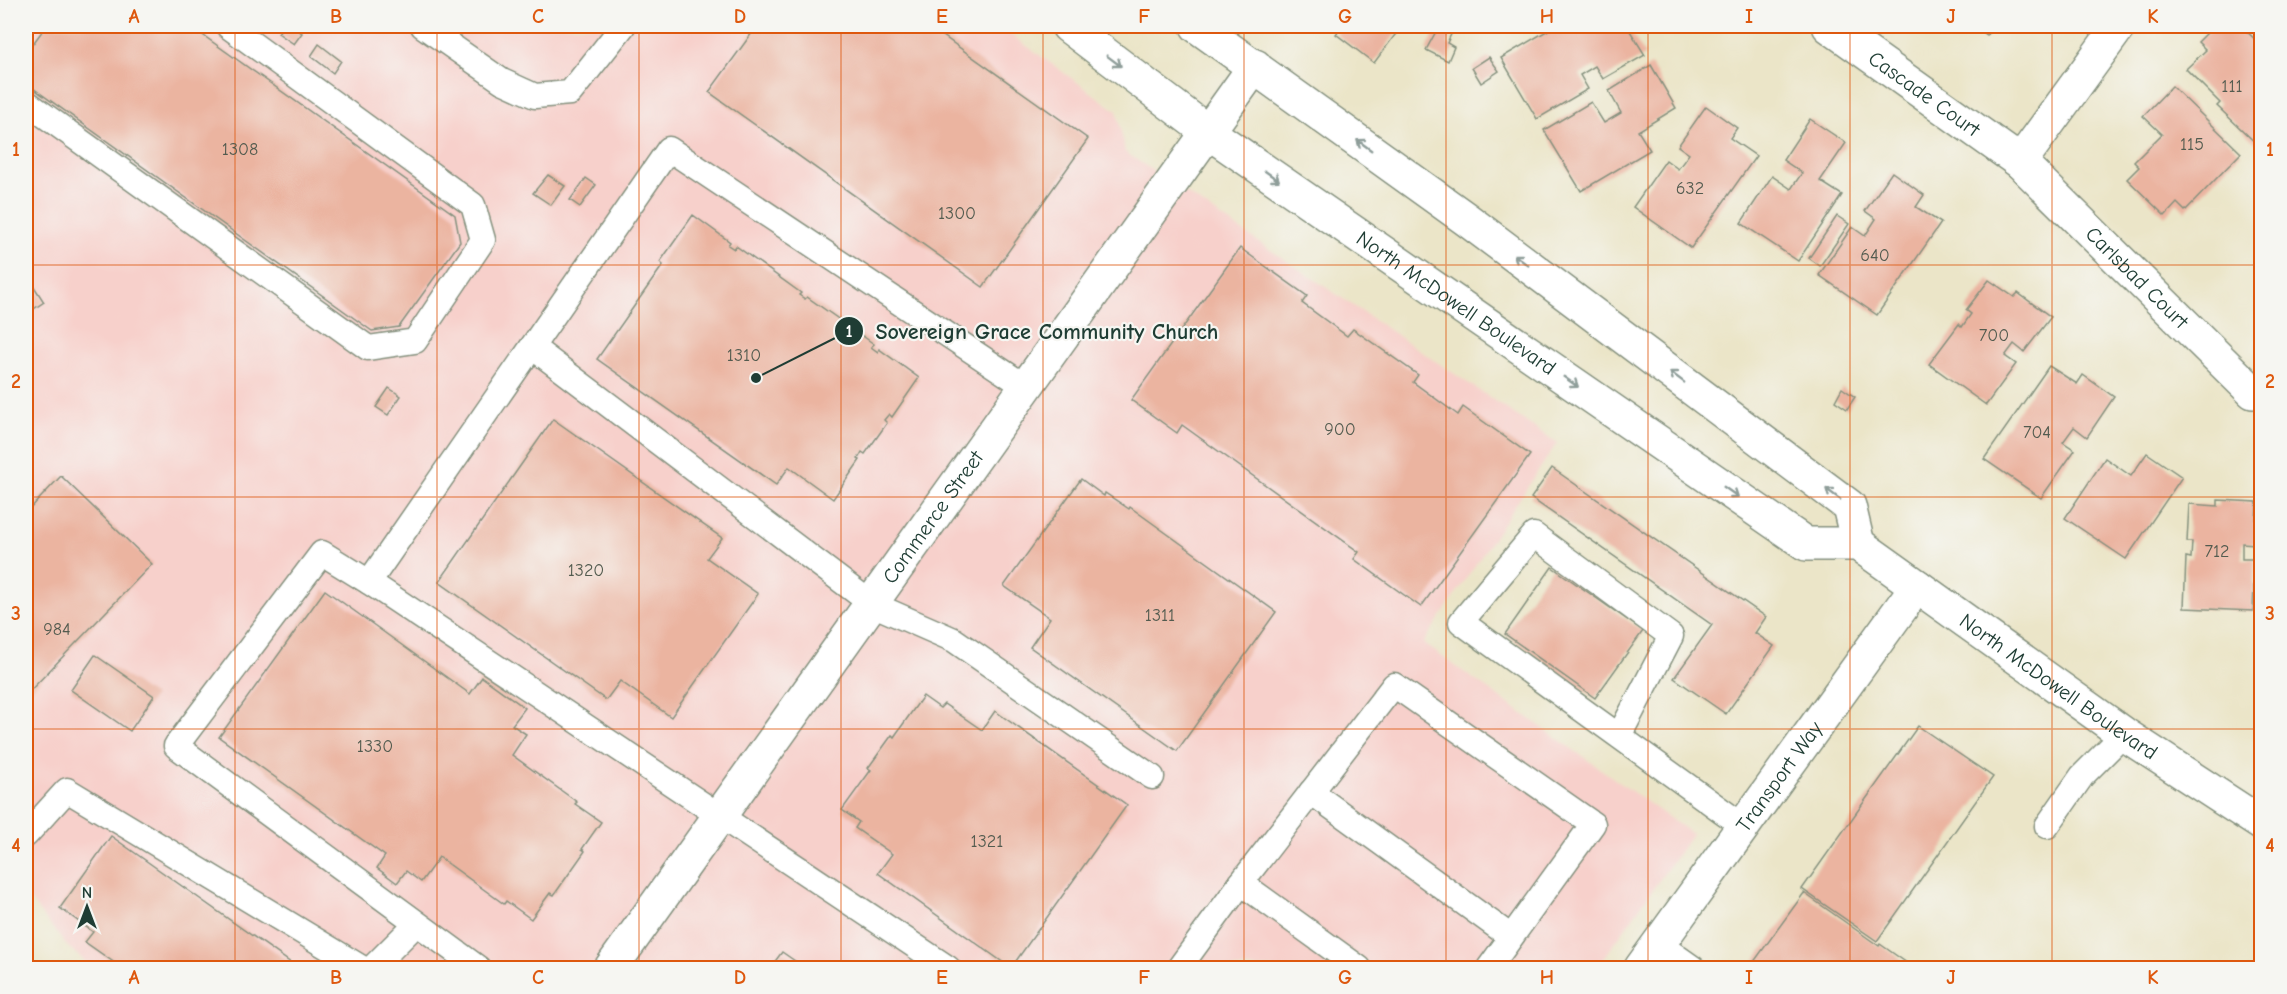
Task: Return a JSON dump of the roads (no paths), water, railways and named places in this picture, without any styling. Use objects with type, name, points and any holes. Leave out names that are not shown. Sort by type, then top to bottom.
[{"type":"main road","name":"North McDowell Boulevard","points":[[1068,26],[1208,132],[1806,544],[1858,544],[2124,734],[2262,824]]},
{"type":"main road","points":[[1197,26],[1466,219],[1849,506],[1858,544]]},
{"type":"main road","name":"Cascade Court","points":[[1829,26],[2020,162]]},
{"type":"main road","points":[[2020,162],[2119,26]]},
{"type":"main road","name":"Commerce Street","points":[[611,969],[1255,66]]},
{"type":"main road","name":"Carlsbad Court","points":[[2020,162],[2253,392]]},
{"type":"main road","name":"Transport Way","points":[[1650,956],[1917,586]]},
{"type":"lane","points":[[26,102],[368,348],[415,341],[483,240],[472,205],[228,26]]},
{"type":"lane","points":[[423,26],[502,81],[535,96],[570,93],[623,26]]},
{"type":"lane","points":[[369,582],[669,149],[1026,387]]},
{"type":"lane","points":[[532,347],[872,604],[954,640],[1152,777]]},
{"type":"lane","points":[[1619,736],[1671,636],[1534,535],[1461,622],[1743,826]]},
{"type":"lane","points":[[478,969],[176,746],[322,553],[369,582],[948,969]]},
{"type":"lane","points":[[1179,969],[1241,883],[1394,685],[1593,824],[1489,969]]},
{"type":"lane","points":[[2047,826],[2082,776],[2124,734]]},
{"type":"lane","points":[[26,835],[67,790],[362,969]]},
{"type":"lane","points":[[1311,792],[1511,937]]},
{"type":"lane","points":[[1241,883],[1359,969]]},
{"type":"lane","points":[[372,969],[416,924]]},
{"type":"lane","points":[[1650,956],[1693,969]]},
{"type":"place","name":"Sovereign Grace Community Church","points":[[756,378]]}]
